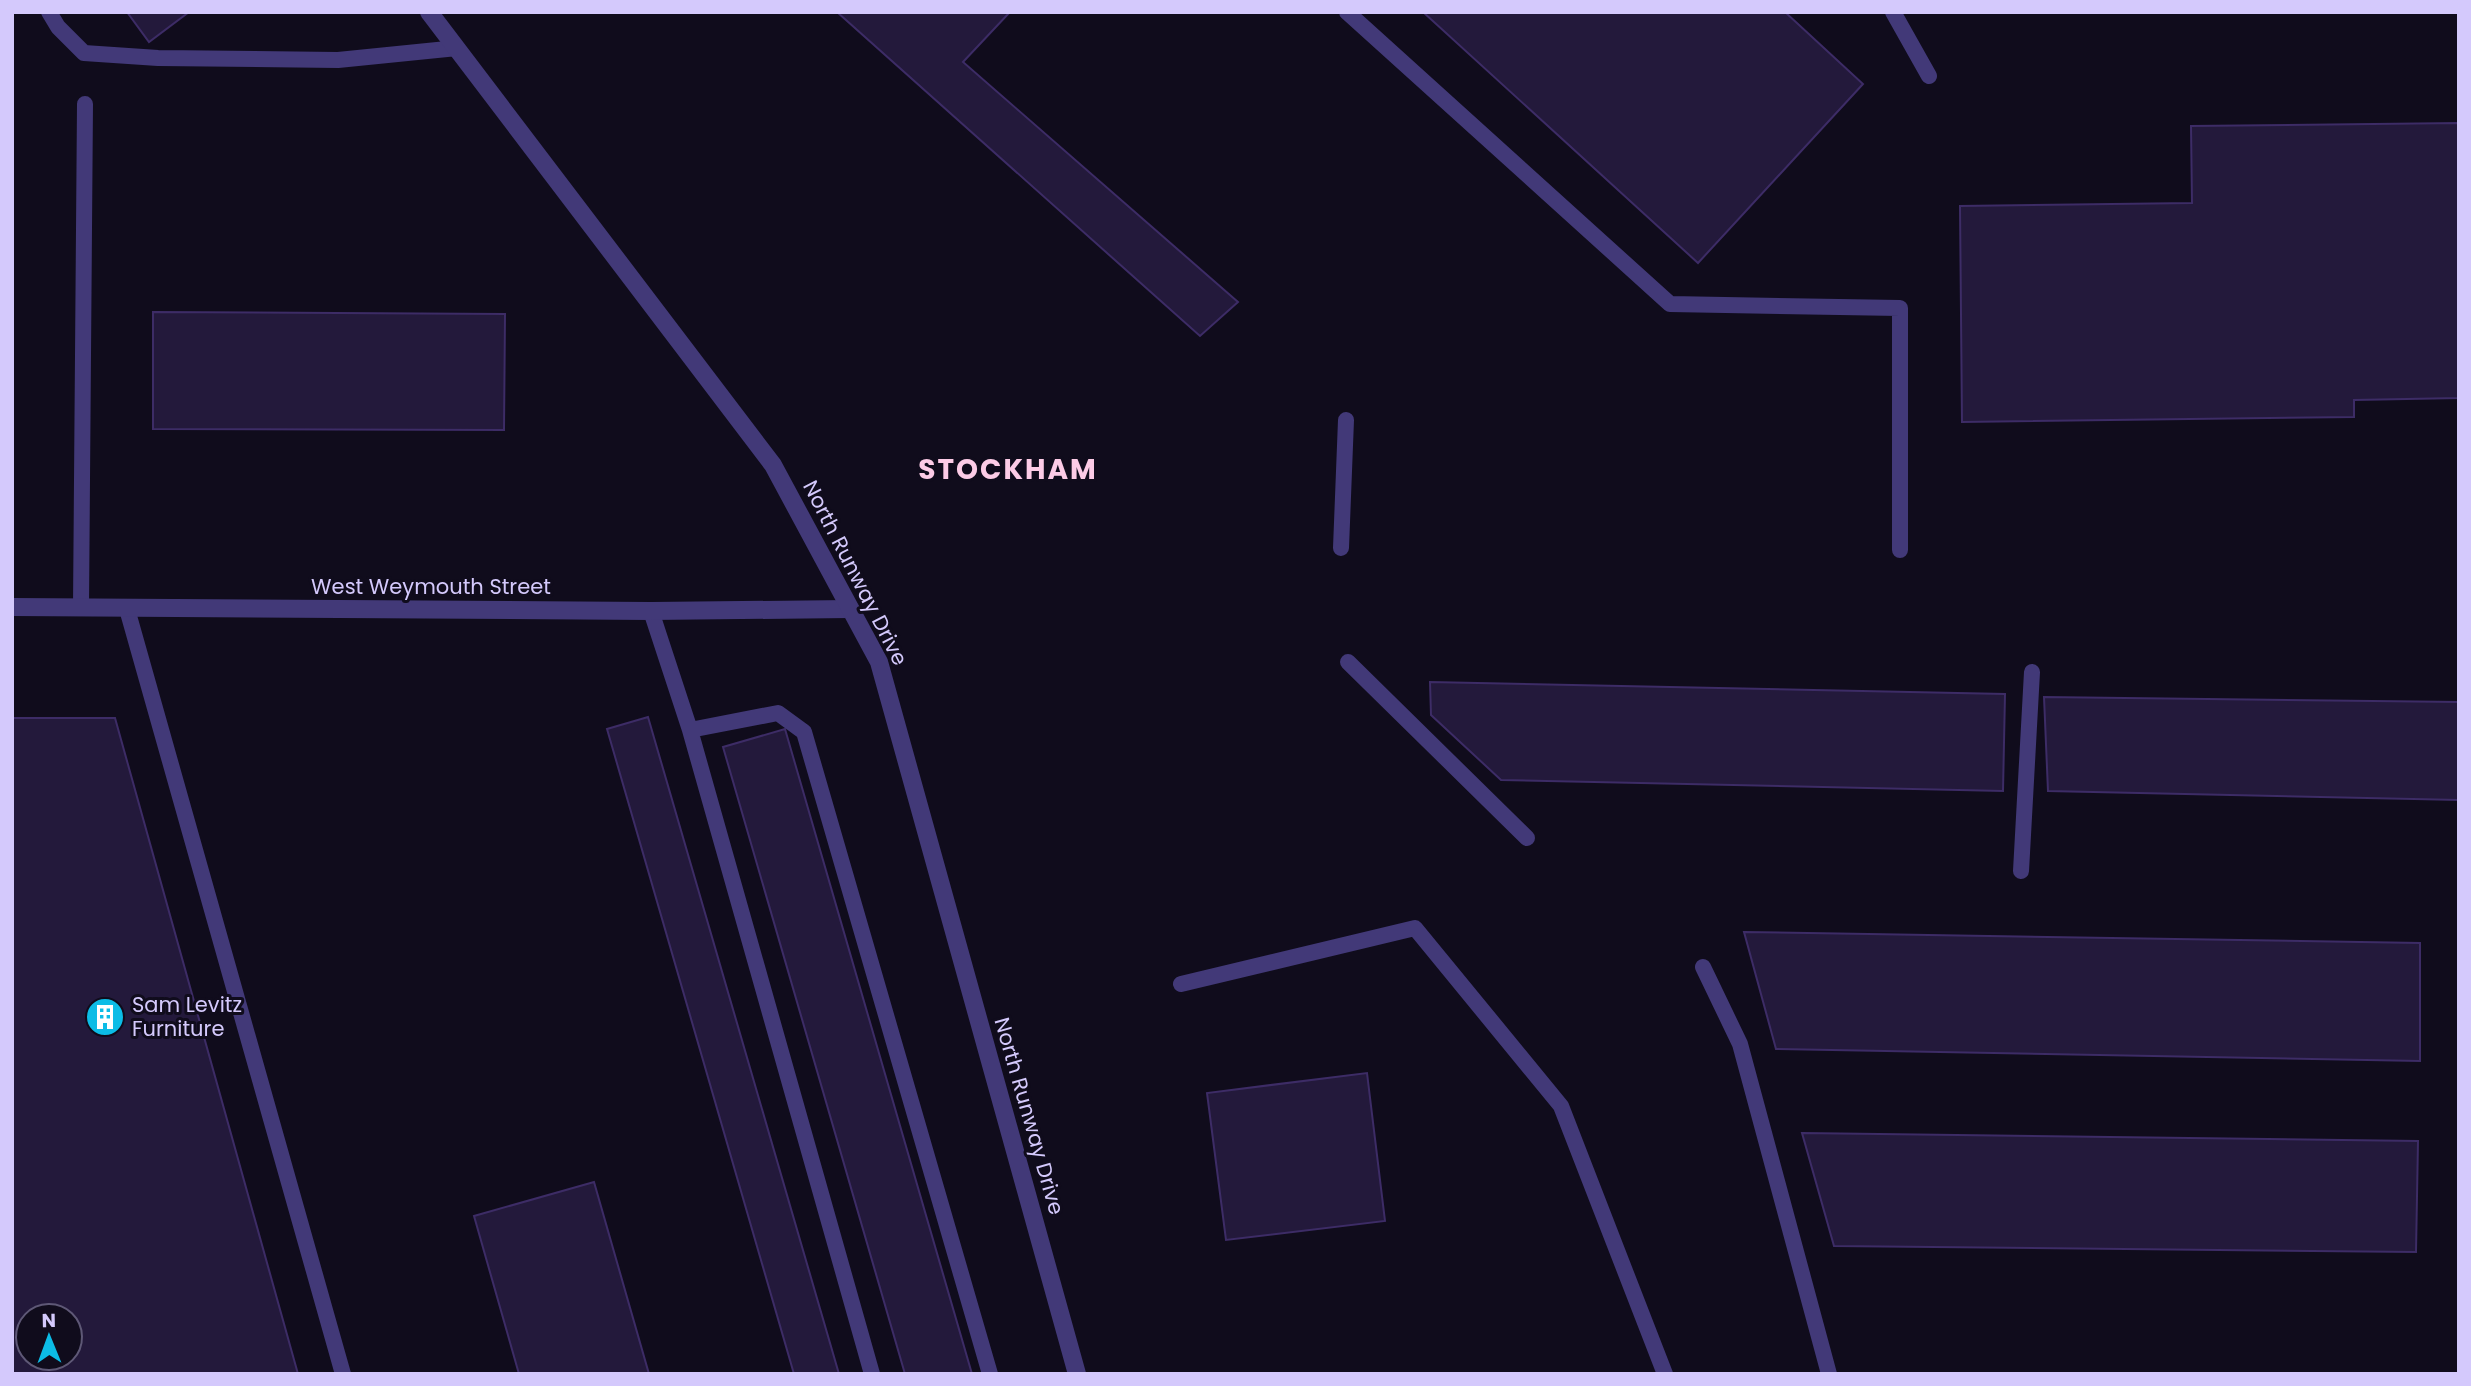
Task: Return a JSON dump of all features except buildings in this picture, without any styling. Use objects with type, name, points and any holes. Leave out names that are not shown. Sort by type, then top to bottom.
[{"type":"street","name":"North Runway Drive","points":[[429,12],[773,465],[879,662],[1077,1374]]},
{"type":"street","name":"West Weymouth Street","points":[[12,607],[651,611],[850,609]]},
{"type":"lane","points":[[49,12],[58,27],[84,53],[158,58],[338,60],[457,48]]},
{"type":"lane","points":[[1347,12],[1670,304],[1900,308],[1900,551]]},
{"type":"lane","points":[[1893,12],[1929,76]]},
{"type":"lane","points":[[81,607],[85,104]]},
{"type":"lane","points":[[1341,548],[1346,420]]},
{"type":"lane","points":[[127,609],[343,1374]]},
{"type":"lane","points":[[651,611],[690,730],[873,1374]]},
{"type":"lane","points":[[1348,662],[1527,838]]},
{"type":"lane","points":[[2021,871],[2032,672]]},
{"type":"lane","points":[[690,730],[778,713],[804,732],[990,1374]]},
{"type":"lane","points":[[1181,984],[1415,928],[1560,1106],[1665,1374]]},
{"type":"lane","points":[[1703,967],[1740,1044],[1829,1374]]},
{"type":"place","name":"Sam Levitz Furniture","points":[[105,1017]]},
{"type":"district","name":"STOCKHAM","points":[[1008,469]]}]
